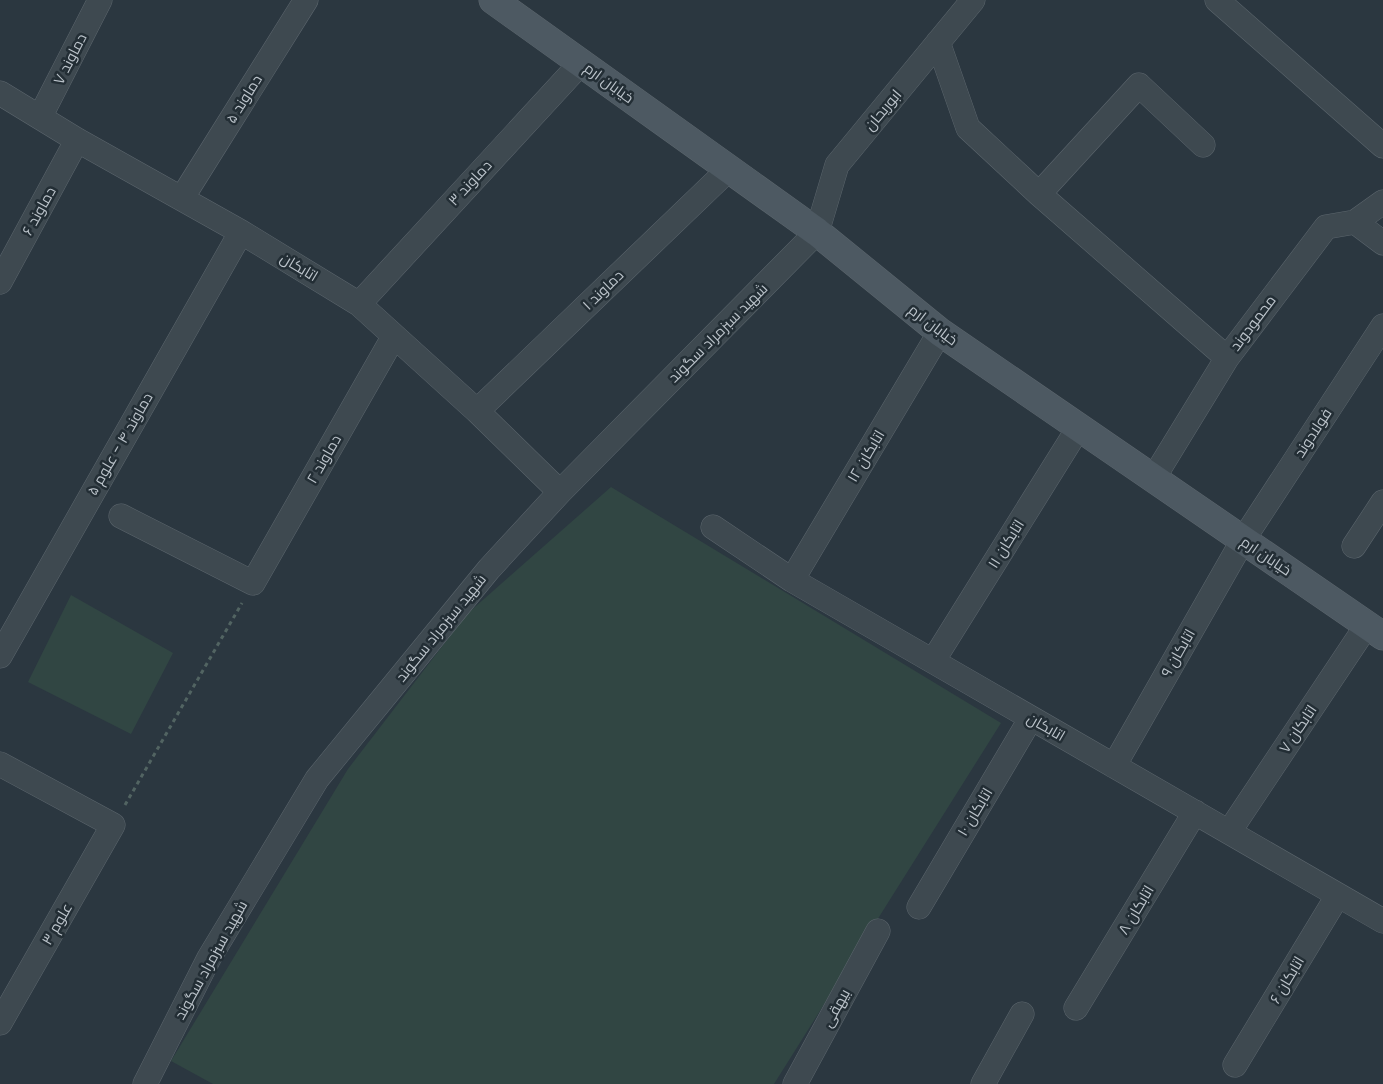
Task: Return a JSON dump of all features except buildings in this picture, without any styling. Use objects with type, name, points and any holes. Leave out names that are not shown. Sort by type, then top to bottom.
[{"type":"street","name":"دماوند ۷","points":[[40,118],[100,0]]},
{"type":"street","name":"دماوند ۵","points":[[182,198],[306,0]]},
{"type":"street","name":"خیابان ارم","points":[[493,0],[817,232],[940,332],[1375,631]]},
{"type":"street","name":"ابوریحان","points":[[817,232],[837,165],[973,0]]},
{"type":"street","points":[[1216,0],[1383,146]]},
{"type":"street","points":[[938,42],[968,128],[1039,194],[1227,358]]},
{"type":"street","name":"دماوند ۳","points":[[359,304],[581,63]]},
{"type":"street","points":[[1039,194],[1139,86],[1202,145]]},
{"type":"street","name":"اتابکان","points":[[0,94],[77,140],[241,232],[359,304],[478,411],[560,492]]},
{"type":"street","name":"دماوند ۶","points":[[0,282],[77,140]]},
{"type":"street","name":"دماوند ۱","points":[[478,411],[729,169]]},
{"type":"street","name":"محمودوند","points":[[1153,479],[1227,358],[1326,227],[1355,222],[1383,202]]},
{"type":"street","points":[[1355,222],[1383,243]]},
{"type":"street","name":"دماوند ۴ - علوم ۵","points":[[0,656],[241,232]]},
{"type":"street","name":"شهید سبزمراد سگوند","points":[[145,1084],[210,958],[317,779],[489,569],[560,492],[817,232]]},
{"type":"street","name":"فولادوند","points":[[1243,540],[1383,326]]},
{"type":"street","name":"اتابکان ۱۲","points":[[792,580],[940,332]]},
{"type":"street","name":"دماوند ۲","points":[[254,583],[394,336]]},
{"type":"street","name":"اتابکان ۱۱","points":[[933,661],[1079,427]]},
{"type":"street","points":[[1354,546],[1383,502]]},
{"type":"street","points":[[121,516],[254,583]]},
{"type":"street","name":"اتابکان","points":[[713,527],[792,580],[1383,920]]},
{"type":"street","name":"اتابکان ۹","points":[[1114,766],[1243,540]]},
{"type":"street","name":"اتابکان ۷","points":[[1229,832],[1375,631]]},
{"type":"street","name":"اتابکان ۱۰","points":[[919,907],[1030,718]]},
{"type":"street","points":[[0,764],[114,826]]},
{"type":"street","name":"اتابکان ۸","points":[[1076,1008],[1195,812]]},
{"type":"street","name":"علوم ۳","points":[[0,1023],[114,826]]},
{"type":"street","name":"اتابکان ۶","points":[[1235,1065],[1338,895]]},
{"type":"street","name":"بیهقی","points":[[794,1084],[878,931]]},
{"type":"street","points":[[983,1084],[1022,1014]]},
{"type":"path","points":[[114,826],[254,583]]},
{"type":"green space","points":[[611,487],[1001,723],[774,1084],[213,1084],[171,1061],[348,769],[467,614]]},
{"type":"green space","points":[[71,595],[173,653],[131,734],[28,682]]}]
